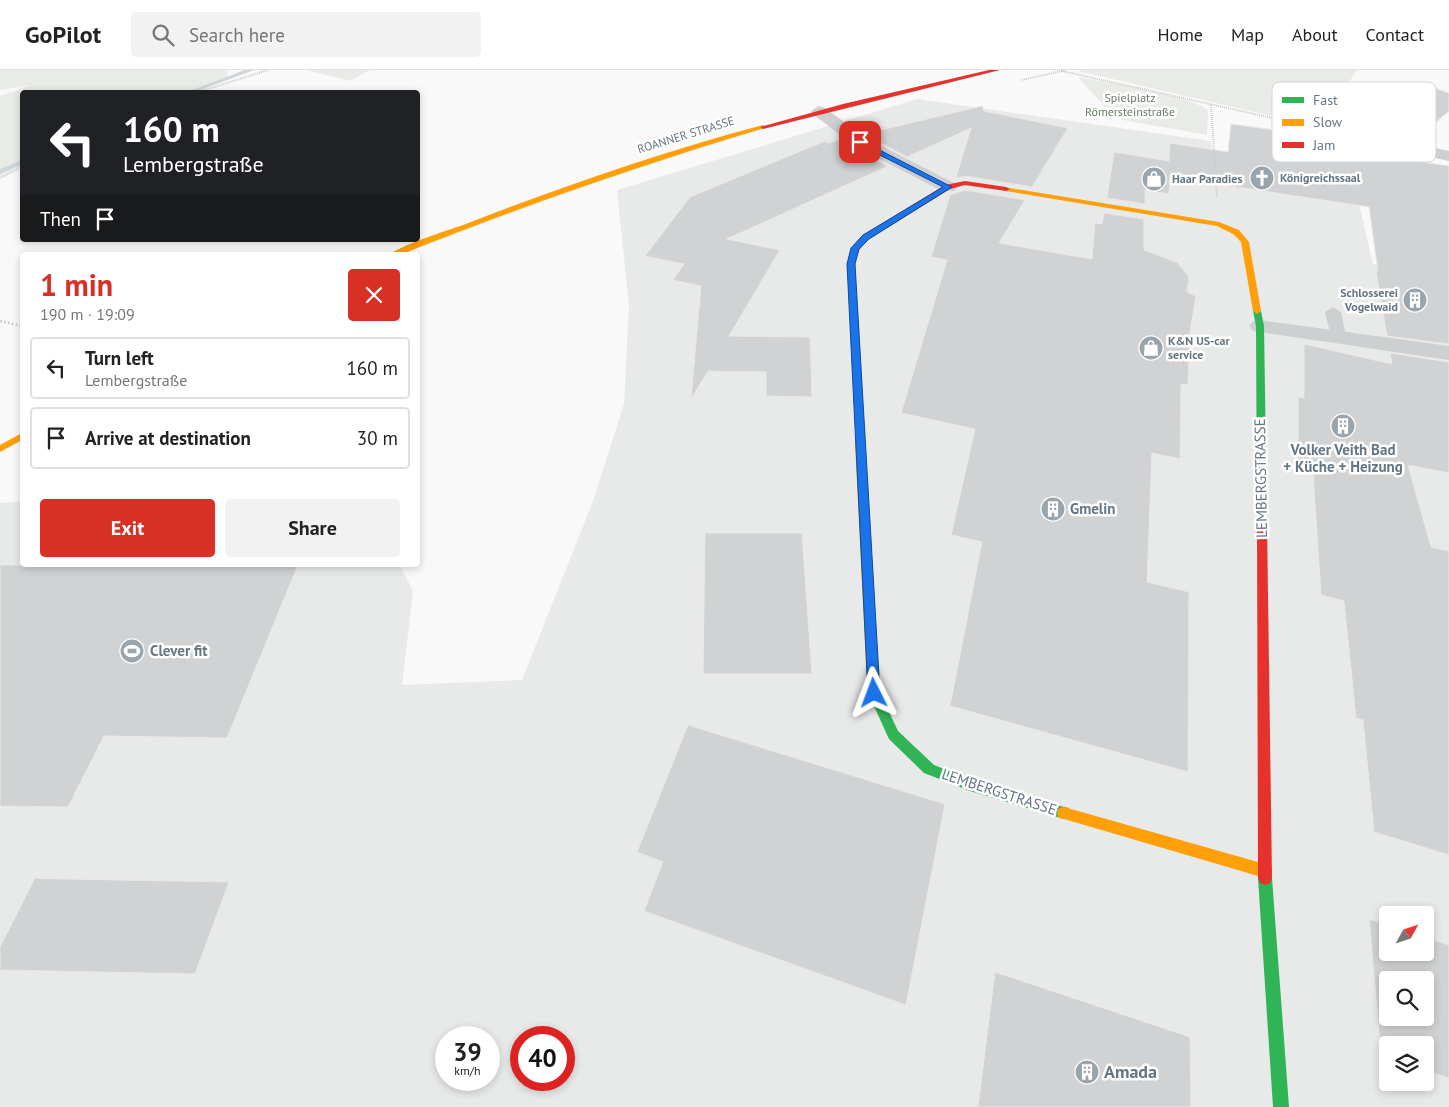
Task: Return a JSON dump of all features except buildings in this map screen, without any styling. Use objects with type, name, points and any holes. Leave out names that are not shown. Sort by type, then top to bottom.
[{"type":"street","name":"ROANNER STRASSE","points":[[400,252],[482,219],[583,182],[710,141],[820,111],[997,70]]},
{"type":"street","points":[[820,111],[860,142],[948,187]]},
{"type":"street","points":[[1436,153],[1449,156]]},
{"type":"street","name":"LEMBERGSTRASSE","points":[[1265,871],[970,785],[929,769],[893,735],[874,693],[851,264],[855,248],[866,237],[948,187],[965,183],[996,187],[1218,224],[1236,232],[1245,242],[1260,326],[1265,871],[1281,1107]]},
{"type":"street","points":[[1260,326],[1449,353]]},
{"type":"street","points":[[0,449],[20,437]]},
{"type":"lane","points":[[1333,312],[1338,337]]},
{"type":"path","points":[[204,90],[268,70]]},
{"type":"path","points":[[1057,70],[1272,118]]},
{"type":"path","points":[[1062,71],[1066,70]]},
{"type":"path","points":[[1211,105],[1218,224]]},
{"type":"path","points":[[0,178],[20,168]]},
{"type":"path","points":[[0,320],[20,325]]},
{"type":"shaded area","points":[[917,99],[1211,141],[1212,153],[1352,173],[1373,264],[1449,278],[1449,1107],[0,1107],[0,503],[20,501],[20,567],[401,567],[413,591],[402,685],[522,680],[593,501],[624,404],[629,306],[617,190]]},
{"type":"green space","points":[[0,70],[227,70],[228,75],[218,83],[194,90],[20,90],[20,167],[0,177],[0,96],[29,85],[0,90]]},
{"type":"green space","points":[[307,70],[370,70],[350,81]]},
{"type":"green space","points":[[1357,70],[1349,82],[1272,82],[1272,116],[1078,71]]},
{"type":"green space","name":"Spielplatz Römersteinstraße","points":[[1078,77],[1146,90],[1199,105],[1208,110],[1207,135],[1123,120],[1107,109]]},
{"type":"waterway","points":[[196,90],[251,70]]},
{"type":"waterway","points":[[0,172],[20,163]]},
{"type":"traffic: fast","points":[[1257,311],[1260,326],[1262,523]]},
{"type":"traffic: fast","points":[[872,665],[874,693],[893,735],[929,769],[970,785],[1064,813]]},
{"type":"traffic: fast","points":[[1265,878],[1281,1107]]},
{"type":"traffic: slow","points":[[401,252],[484,219],[576,186],[669,155],[763,127]]},
{"type":"traffic: slow","points":[[1006,189],[1219,224],[1236,232],[1245,242],[1257,311]]},
{"type":"traffic: slow","points":[[0,449],[20,437]]},
{"type":"traffic: slow","points":[[860,441],[872,665]]},
{"type":"traffic: slow","points":[[1064,813],[1265,871]]},
{"type":"traffic: jam","points":[[763,127],[997,70]]},
{"type":"traffic: jam","points":[[860,441],[851,264],[855,249],[866,237],[948,187],[965,183],[1006,189]]},
{"type":"traffic: jam","points":[[1262,523],[1265,878]]},
{"type":"place","name":"Königreichssaal","points":[[1262,178]]},
{"type":"place","name":"Haar Paradies","points":[[1154,179]]},
{"type":"place","name":"Schlosserei Vogelwaid","points":[[1415,300]]},
{"type":"place","name":"K&N US-car service","points":[[1151,348]]},
{"type":"place","name":"Volker Veith Bad + Küche + Heizung","points":[[1343,426]]},
{"type":"place","name":"Gmelin","points":[[1053,509]]},
{"type":"place","name":"Clever fit","points":[[132,651]]},
{"type":"place","name":"Amada","points":[[1087,1072]]},
{"type":"route","points":[[860,142],[948,187],[866,237],[855,248],[851,264],[874,693]]}]
